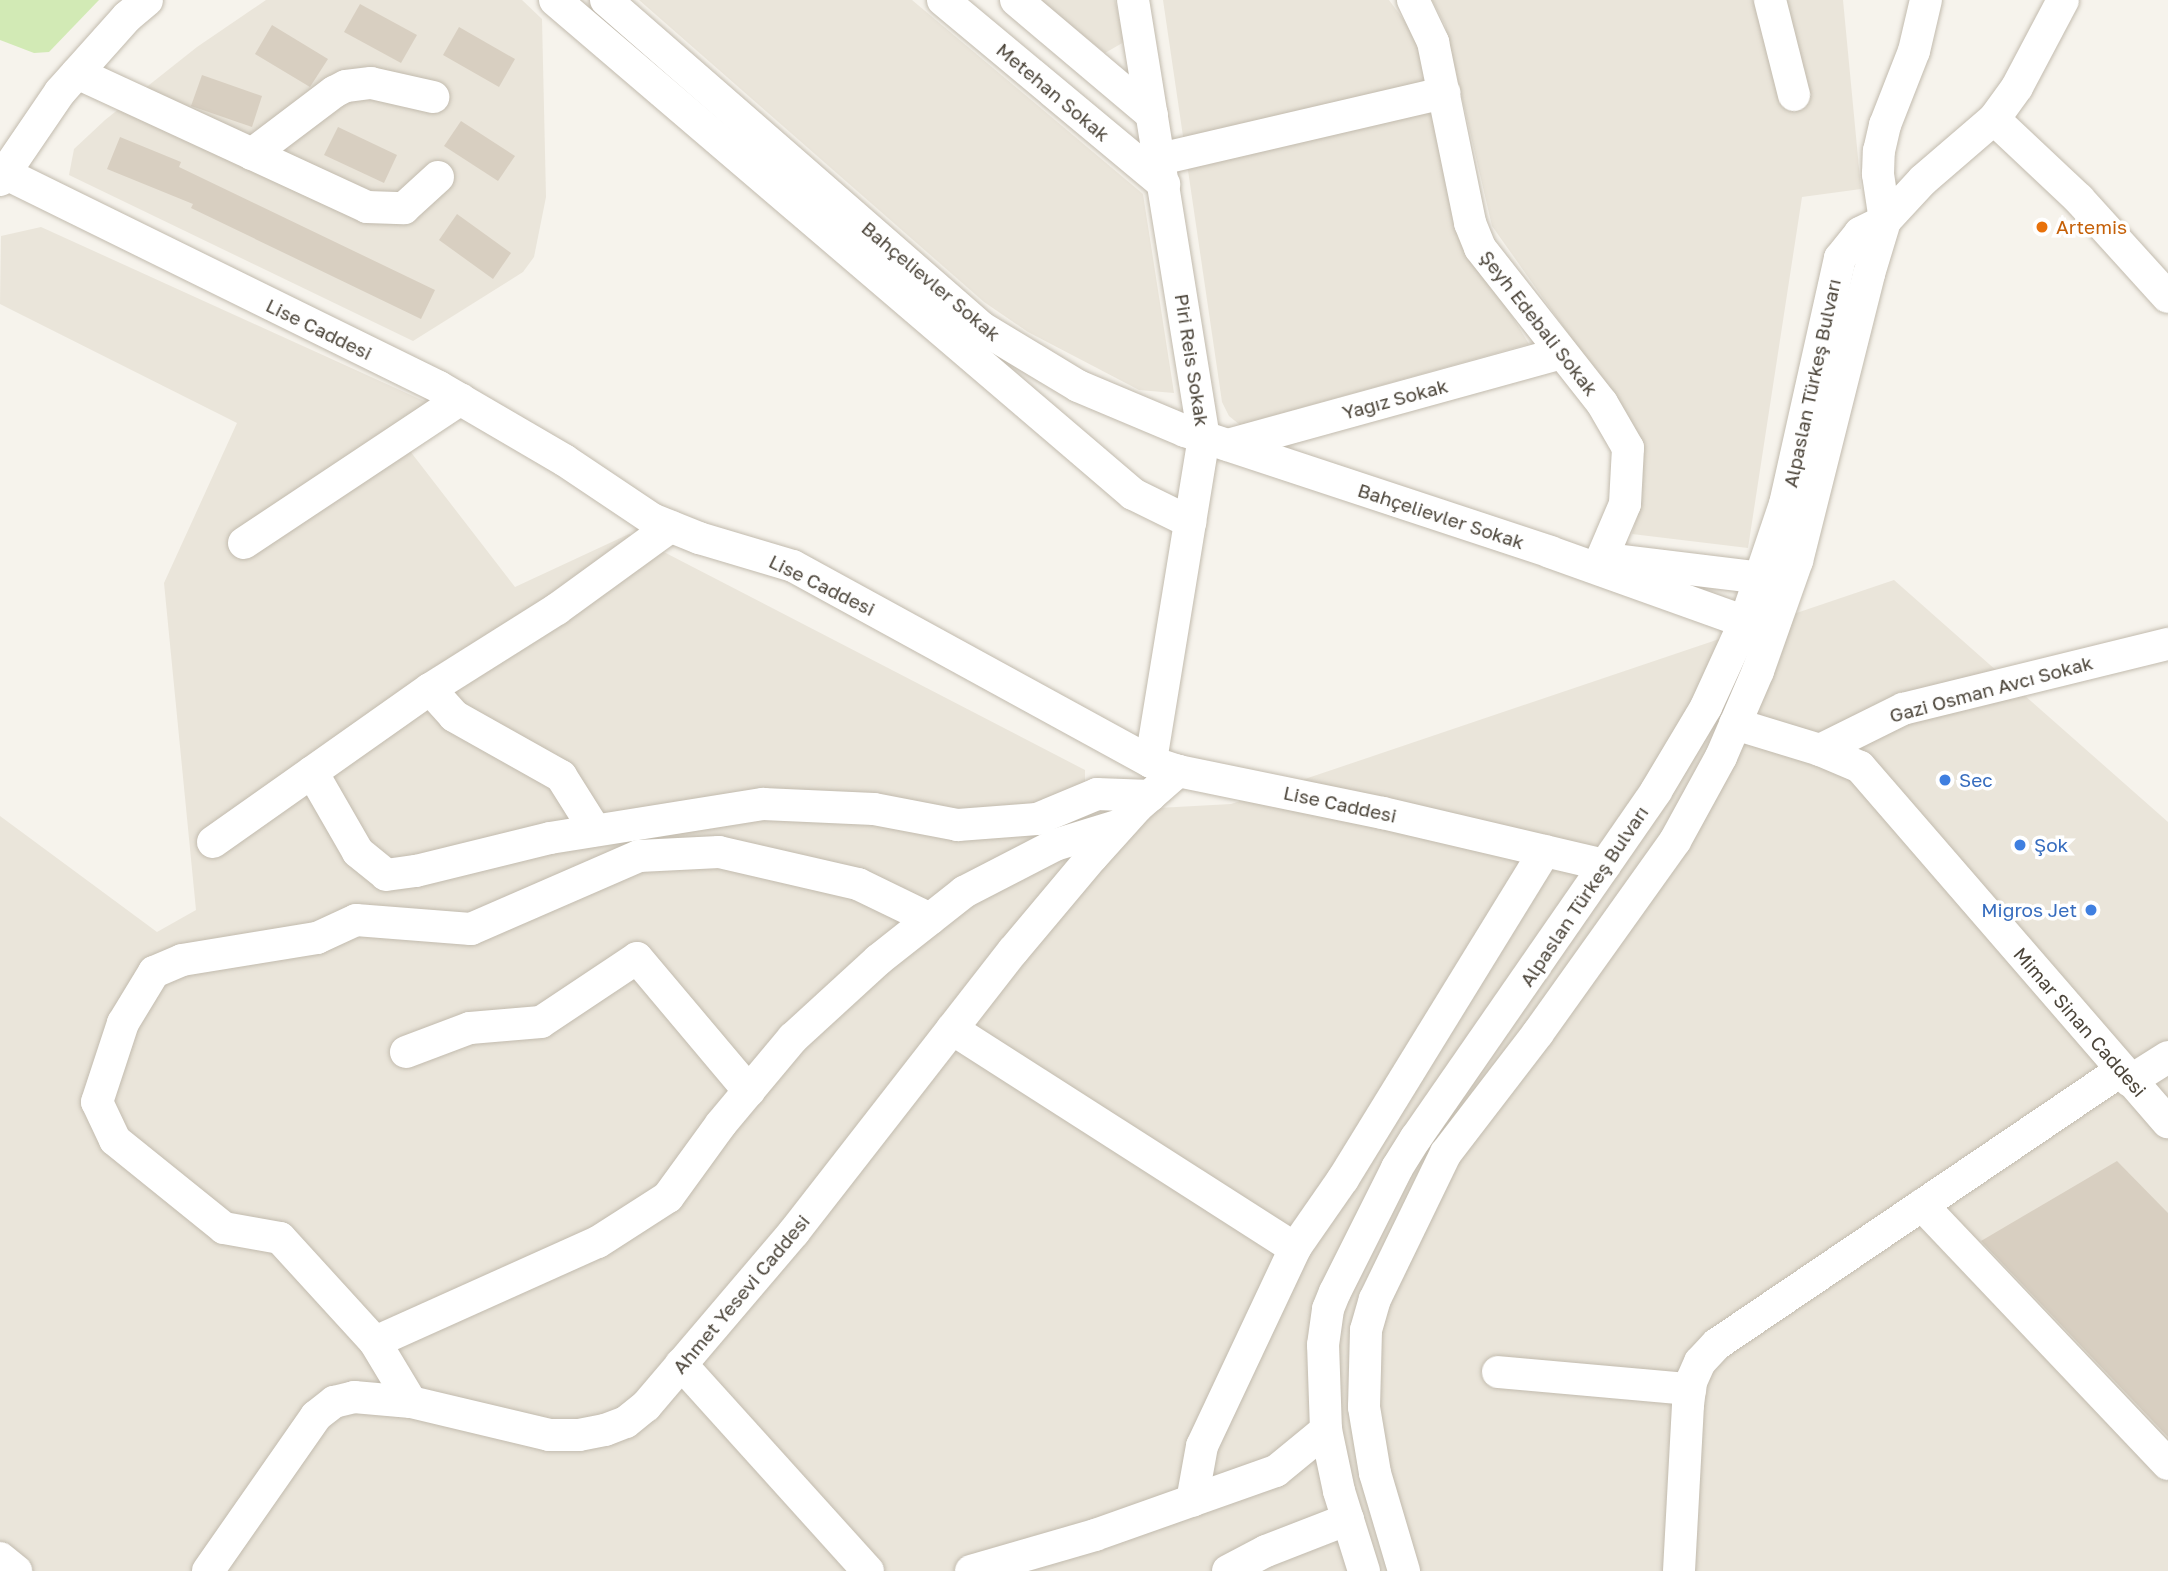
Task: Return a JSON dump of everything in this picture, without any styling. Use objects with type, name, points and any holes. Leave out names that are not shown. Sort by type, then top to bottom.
[{"type":"street","points":[[1,175],[76,73],[127,17],[147,0]]},
{"type":"street","points":[[555,0],[1133,494],[1190,522]]},
{"type":"street","name":"Bahçelievler Sokak","points":[[606,0],[982,328],[1078,386],[1216,441],[1550,552]]},
{"type":"street","name":"Metehan Sokak","points":[[943,0],[1162,172]]},
{"type":"street","points":[[1016,0],[1152,115]]},
{"type":"street","name":"Piri Reis Sokak","points":[[1133,0],[1162,172],[1216,441],[1190,522],[1164,766]]},
{"type":"street","name":"Şeyh Edebali Sokak","points":[[1413,0],[1433,42],[1470,223],[1480,248],[1602,403],[1628,448],[1629,473],[1625,504],[1602,558]]},
{"type":"street","points":[[1770,0],[1794,96]]},
{"type":"street","points":[[1885,221],[1878,174],[1879,151],[1885,125],[1914,51],[1926,0]]},
{"type":"street","name":"Alpaslan Türkeş Bulvarı","points":[[1364,1571],[1348,1520],[1326,1430],[1323,1345],[1328,1309],[1374,1212],[1416,1138],[1605,865],[1695,726],[1745,622],[1762,578],[1790,485],[1839,258],[1860,233],[1885,221],[1923,180],[1994,119],[2017,87],[2063,0]]},
{"type":"street","points":[[76,73],[367,207],[404,208],[438,177]]},
{"type":"street","points":[[252,154],[334,92],[346,86],[371,83],[433,97]]},
{"type":"street","points":[[1162,172],[1444,93]]},
{"type":"street","points":[[1994,119],[2079,199],[2168,297]]},
{"type":"street","name":"Lise Caddesi","points":[[1,175],[461,399],[670,527],[793,566],[1164,766],[1383,813],[1605,865]]},
{"type":"street","name":"Alpaslan Türkeş Bulvarı","points":[[1404,1571],[1375,1473],[1364,1407],[1366,1330],[1375,1299],[1446,1153],[1545,1023],[1675,841],[1705,788],[1772,635],[1797,561],[1885,221]]},
{"type":"street","name":"Yağız Sokak","points":[[1216,441],[1562,353]]},
{"type":"street","points":[[244,543],[461,399]]},
{"type":"street","points":[[213,842],[430,689],[557,609],[670,527]]},
{"type":"street","points":[[1550,552],[1762,578]]},
{"type":"street","points":[[1550,552],[1745,622]]},
{"type":"street","name":"Gazi Osman Avcı Sokak","points":[[1820,750],[1867,724],[1903,709],[2168,644]]},
{"type":"street","points":[[430,689],[454,716],[561,776],[594,831]]},
{"type":"street","name":"Mimar Sinan Caddesi","points":[[1735,724],[1820,750],[1860,766],[2125,1076],[2168,1122]]},
{"type":"street","name":"Ahmet Yesevi Caddesi","points":[[208,1571],[316,1416],[334,1402],[354,1397],[411,1402],[549,1435],[579,1435],[625,1422],[646,1406],[794,1232],[952,1029],[1120,825],[1150,796],[1164,766]]},
{"type":"street","points":[[312,772],[358,852],[386,875],[416,871],[550,838],[763,804],[874,809],[958,825],[1037,819],[1097,794],[1150,796]]},
{"type":"street","points":[[375,1342],[598,1242],[668,1197],[793,1038],[878,960],[964,892],[1055,845],[1120,825]]},
{"type":"street","points":[[1192,1501],[1202,1446],[1295,1248],[1343,1179],[1545,851]]},
{"type":"street","points":[[411,1402],[375,1342],[280,1238],[224,1228],[115,1140],[97,1102],[123,1023],[154,972],[182,960],[317,939],[356,920],[471,929],[639,856],[719,852],[858,884],[930,919]]},
{"type":"street","points":[[406,1052],[470,1028],[541,1022],[637,958],[749,1091]]},
{"type":"street","points":[[952,1029],[1295,1248]]},
{"type":"street","points":[[1679,1571],[1690,1389],[1700,1362],[1717,1344],[1923,1205],[2125,1076],[2168,1057]]},
{"type":"street","points":[[1923,1205],[2168,1464]]},
{"type":"street","points":[[681,1364],[868,1571]]},
{"type":"street","points":[[1498,1372],[1690,1389]]},
{"type":"street","points":[[971,1571],[1095,1535],[1276,1471],[1326,1430]]},
{"type":"street","points":[[1228,1571],[1266,1551],[1348,1520]]},
{"type":"street","points":[[0,1558],[16,1571]]},
{"type":"shaded area","points":[[266,0],[522,0],[542,19],[546,197],[534,257],[523,272],[413,341],[69,175],[74,149],[105,120],[197,47]]},
{"type":"shaded area","points":[[639,0],[912,0],[1143,194],[1174,393],[1139,390],[1028,332],[984,302]]},
{"type":"shaded area","points":[[1040,0],[1115,0],[1124,42],[1105,53]]},
{"type":"shaded area","points":[[1163,0],[1389,0],[1411,30],[1422,58],[1464,238],[1529,344],[1240,425],[1229,416],[1222,402]]},
{"type":"shaded area","points":[[1432,0],[1843,0],[1861,189],[1802,197],[1748,548],[1632,534],[1642,500],[1643,464],[1621,408],[1492,226],[1445,25]]},
{"type":"shaded area","points":[[41,227],[457,416],[410,451],[515,587],[629,534],[1085,770],[1085,812],[1231,804],[1894,580],[2168,822],[2168,1571],[0,1571],[0,816],[157,932],[196,910],[164,583],[237,423],[0,304],[1,236]]},
{"type":"green space","points":[[0,0],[99,0],[49,52],[34,53],[0,40]]},
{"type":"building","points":[[360,4],[417,35],[401,63],[344,32]]},
{"type":"building","points":[[272,25],[328,59],[310,87],[255,54]]},
{"type":"building","points":[[459,27],[515,59],[499,87],[443,55]]},
{"type":"building","points":[[202,75],[262,96],[252,127],[191,106]]},
{"type":"building","points":[[461,121],[515,156],[498,181],[444,146]]},
{"type":"building","points":[[338,127],[397,155],[384,183],[324,155]]},
{"type":"building","points":[[120,137],[181,162],[179,167],[435,290],[421,319],[191,208],[193,204],[107,169]]},
{"type":"building","points":[[457,214],[511,253],[493,279],[439,240]]},
{"type":"building","points":[[2117,1161],[2168,1213],[2168,1437],[1981,1241]]},
{"type":"place","name":"Artemis","points":[[2042,227]]},
{"type":"place","name":"Sec","points":[[1945,780]]},
{"type":"place","name":"Şok","points":[[2020,845]]},
{"type":"place","name":"Migros Jet","points":[[2091,910]]}]
